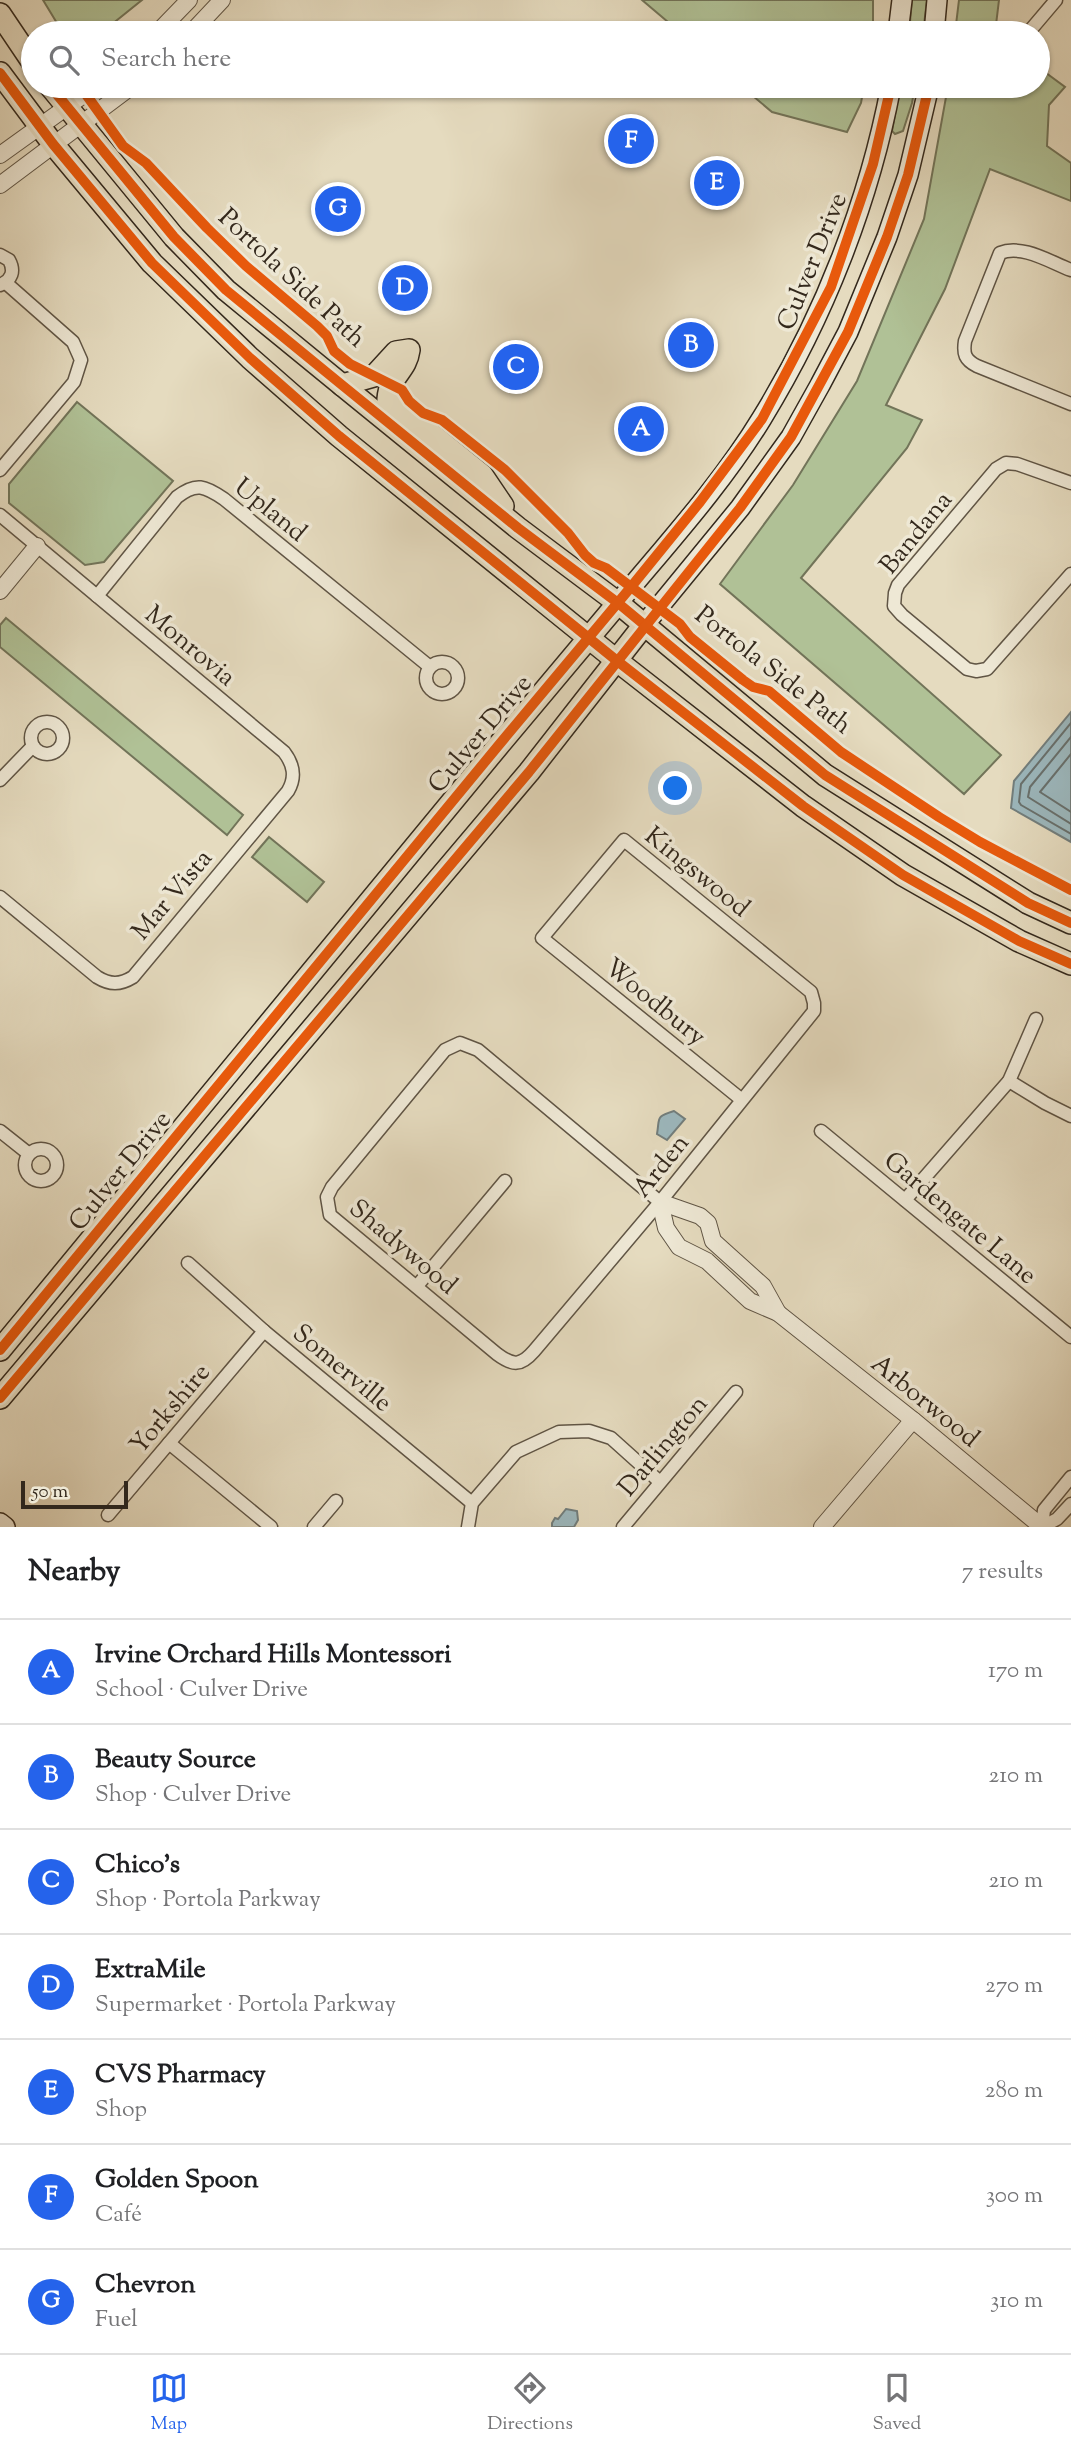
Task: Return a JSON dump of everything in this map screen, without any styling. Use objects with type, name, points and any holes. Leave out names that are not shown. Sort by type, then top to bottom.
[{"type":"main road","points":[[899,21],[902,0]]},
{"type":"main road","points":[[935,21],[937,0]]},
{"type":"main road","points":[[0,14],[21,45]]},
{"type":"main road","points":[[0,73],[53,144],[152,263],[250,358],[340,436],[616,660],[803,806],[903,874],[1020,941],[1071,964]]},
{"type":"main road","points":[[59,98],[174,237],[226,290],[342,385],[518,528],[618,603],[825,775],[1028,903],[1071,923]]},
{"type":"main road","name":"Culver Drive","points":[[0,1350],[618,603],[762,419],[831,287],[873,164],[888,98]]},
{"type":"main road","name":"Culver Drive","points":[[0,1398],[520,782],[740,508],[791,437],[848,332],[887,237],[908,175],[926,98]]},
{"type":"main road","points":[[342,385],[374,376],[396,352],[409,350],[408,361],[389,384],[388,399],[482,475],[518,528]]},
{"type":"main road","points":[[0,1522],[5,1527]]},
{"type":"street","points":[[169,21],[189,0]]},
{"type":"street","points":[[202,21],[222,0]]},
{"type":"street","points":[[1038,21],[1056,0]]},
{"type":"street","points":[[0,155],[79,98]]},
{"type":"street","points":[[0,185],[116,98]]},
{"type":"street","points":[[1071,270],[1023,251],[1010,249],[1000,253],[963,352],[968,361],[1071,404]]},
{"type":"street","points":[[0,255],[9,260],[13,272],[3,284],[74,342],[81,360],[74,382],[0,470]]},
{"type":"street","name":"Bandana","points":[[1071,483],[1017,464],[1006,463],[996,469],[898,585],[894,606],[967,669],[987,670],[1071,574]]},
{"type":"street","name":"Upland","points":[[97,596],[177,497],[197,487],[209,489],[430,667]]},
{"type":"street","name":"Monrovia","points":[[0,515],[289,758],[293,771],[291,785],[257,827]]},
{"type":"street","points":[[0,591],[37,546]]},
{"type":"street","points":[[0,780],[33,746]]},
{"type":"street","name":"Mar Vista","points":[[0,897],[97,977],[115,984],[125,982],[133,977],[257,827]]},
{"type":"street","name":"Kingswood","points":[[542,939],[624,840],[811,992]]},
{"type":"street","name":"Woodbury","points":[[542,939],[742,1100]]},
{"type":"street","name":"Arden","points":[[526,1360],[660,1202],[814,1011],[811,992]]},
{"type":"street","points":[[905,1200],[1009,1081],[1036,1018]]},
{"type":"street","name":"Arborwood","points":[[460,1043],[478,1050],[660,1202],[700,1216],[708,1223],[713,1241],[763,1286],[778,1313]]},
{"type":"street","name":"Shadywood","points":[[460,1043],[445,1050],[332,1187],[327,1198],[330,1215],[506,1361],[517,1363],[526,1360]]},
{"type":"street","points":[[1009,1081],[1071,1116]]},
{"type":"street","points":[[0,1131],[29,1154]]},
{"type":"street","name":"Gardengate Lane","points":[[821,1131],[1071,1337]]},
{"type":"street","points":[[417,1286],[505,1181]]},
{"type":"street","name":"Arborwood","points":[[660,1202],[666,1228],[679,1247],[707,1261],[750,1301],[778,1313],[1042,1527]]},
{"type":"street","name":"Somerville","points":[[188,1263],[264,1331],[472,1503]]},
{"type":"street","name":"Yorkshire","points":[[108,1515],[264,1331]]},
{"type":"street","name":"Darlington","points":[[623,1527],[736,1392]]},
{"type":"street","points":[[822,1527],[913,1420]]},
{"type":"street","points":[[468,1527],[472,1503],[516,1452],[559,1432],[589,1431],[611,1438],[660,1482]]},
{"type":"street","points":[[169,1443],[271,1527]]},
{"type":"street","points":[[1042,1527],[1044,1510],[1071,1477]]},
{"type":"street","points":[[314,1527],[335,1501]]},
{"type":"street","points":[[1042,1527],[1057,1519],[1071,1504]]},
{"type":"green space","points":[[43,0],[142,0],[116,21],[56,21]]},
{"type":"green space","points":[[642,0],[873,0],[873,21],[667,21]]},
{"type":"green space","points":[[912,0],[927,0],[924,21],[910,21]]},
{"type":"green space","points":[[959,0],[999,0],[996,21],[956,21]]},
{"type":"green space","points":[[1050,76],[1065,87],[1049,105],[1047,146],[1071,163],[1071,201],[990,169],[945,289],[886,405],[922,420],[907,448],[801,578],[1001,755],[964,794],[720,584],[793,485],[857,381],[924,219],[946,98],[1050,98]]},
{"type":"green space","points":[[755,98],[862,98],[847,132],[772,112]]},
{"type":"green space","points":[[898,98],[913,98],[903,131],[895,134],[892,131]]},
{"type":"green space","points":[[77,402],[173,481],[104,562],[85,565],[9,503],[9,484]]},
{"type":"green space","points":[[6,618],[243,815],[227,835],[0,647],[0,625]]},
{"type":"green space","points":[[269,837],[324,882],[307,902],[252,857]]},
{"type":"water","points":[[1071,712],[1071,842],[1011,808],[1014,781]]},
{"type":"water","points":[[674,1111],[685,1119],[667,1140],[657,1134],[659,1121],[661,1116]]},
{"type":"water","points":[[566,1509],[577,1511],[578,1520],[574,1527],[552,1527],[555,1518],[558,1519]]},
{"type":"cycle path","points":[[0,73],[53,144],[152,263],[250,358],[339,436],[616,660],[803,806],[903,875],[1019,941],[1071,964]]},
{"type":"cycle path","points":[[60,98],[174,237],[226,290],[518,528],[618,603],[825,775],[1028,903],[1071,923]]},
{"type":"cycle path","name":"Portola Side Path","points":[[89,98],[123,146],[146,163],[246,266],[317,326],[327,336],[334,351],[350,364],[402,390],[409,401],[423,413],[442,420],[505,470],[594,563],[606,568],[680,624],[690,637],[743,680],[753,687],[769,691],[841,752],[980,842],[1071,890]]},
{"type":"cycle path","points":[[0,1350],[631,587],[700,502],[762,419],[831,287],[873,164],[888,98]]},
{"type":"cycle path","points":[[0,1398],[529,772],[740,508],[791,437],[848,332],[887,237],[908,175],[926,98]]},
{"type":"place","name":"Golden Spoon","points":[[631,141]]},
{"type":"place","name":"CVS Pharmacy","points":[[717,183]]},
{"type":"place","name":"Chevron","points":[[338,209]]},
{"type":"place","name":"ExtraMile","points":[[405,288]]},
{"type":"place","name":"Beauty Source","points":[[691,345]]},
{"type":"place","name":"Chico's","points":[[516,367]]},
{"type":"place","name":"Irvine Orchard Hills Montessori","points":[[641,429]]}]
